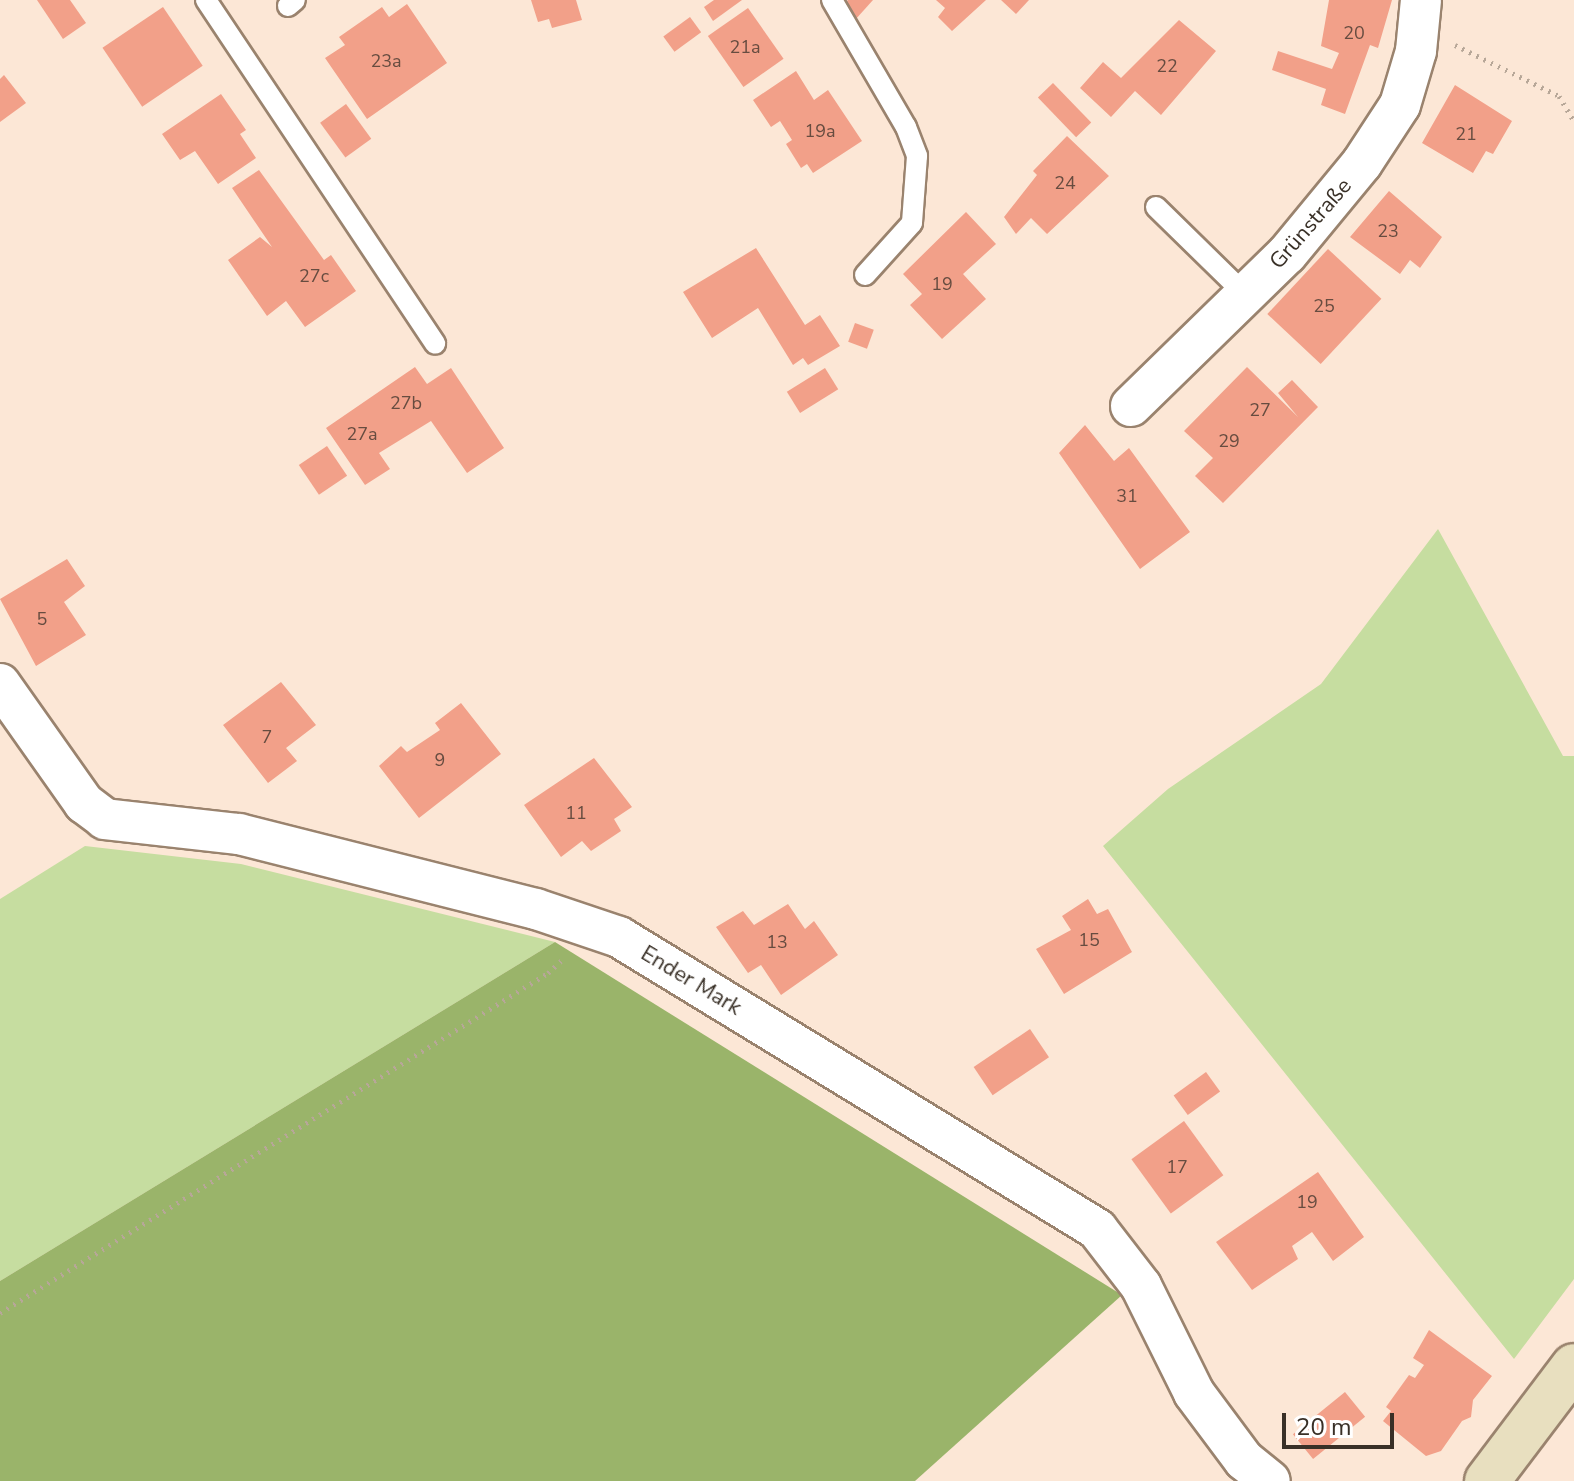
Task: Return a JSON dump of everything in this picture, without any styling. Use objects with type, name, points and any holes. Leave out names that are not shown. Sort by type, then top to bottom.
[{"type":"main road","points":[[1487,1481],[1574,1366]]},
{"type":"street","name":"Grünstraße","points":[[1131,406],[1287,254],[1362,163],[1400,105],[1419,14]]},
{"type":"street","name":"Ender Mark","points":[[0,684],[84,803],[105,819],[239,834],[594,929],[658,960],[1097,1229],[1141,1286],[1194,1393],[1244,1460],[1270,1481]]},
{"type":"lane","points":[[206,0],[435,344]]},
{"type":"lane","points":[[832,0],[906,127],[917,156],[912,223],[865,275]]},
{"type":"lane","points":[[1156,207],[1246,295]]},
{"type":"path","points":[[1419,14],[1559,96],[1574,121]]},
{"type":"path","points":[[0,1313],[548,973],[594,929]]},
{"type":"green space","points":[[1438,529],[1563,756],[1574,756],[1574,1279],[1514,1359],[1103,846],[1168,789],[1321,684]]},
{"type":"green space","points":[[85,846],[241,864],[555,942],[0,1281],[0,899]]},
{"type":"green space","points":[[555,942],[1122,1295],[915,1481],[0,1481],[0,1281]]},
{"type":"building","points":[[37,0],[70,0],[86,23],[63,39]]},
{"type":"building","points":[[531,0],[576,0],[582,20],[552,28],[549,19],[538,22]]},
{"type":"building","points":[[714,0],[742,0],[713,21],[704,7]]},
{"type":"building","points":[[848,0],[873,0],[855,20],[844,4]]},
{"type":"building","points":[[936,0],[986,0],[952,31],[938,17],[945,8]]},
{"type":"building","points":[[1001,0],[1029,0],[1016,14]]},
{"type":"building","points":[[1329,0],[1392,0],[1378,48],[1370,45],[1345,114],[1321,105],[1326,89],[1272,70],[1278,51],[1332,69],[1339,53],[1321,46]]},
{"type":"building","points":[[407,4],[447,63],[367,119],[325,58],[345,45],[339,37],[382,7],[389,17]]},
{"type":"building","points":[[163,7],[203,66],[142,107],[102,48]]},
{"type":"building","points":[[748,8],[784,59],[743,87],[708,36]]},
{"type":"building","points":[[690,17],[701,32],[674,52],[663,36]]},
{"type":"building","points":[[1179,20],[1216,51],[1161,115],[1135,91],[1111,117],[1080,88],[1103,62],[1121,78]]},
{"type":"building","points":[[796,71],[814,100],[828,90],[862,141],[813,173],[807,164],[801,168],[786,144],[792,140],[780,121],[771,127],[753,100]]},
{"type":"building","points":[[4,75],[26,103],[0,122],[0,79]]},
{"type":"building","points":[[1053,83],[1091,123],[1076,137],[1038,98]]},
{"type":"building","points":[[1455,85],[1512,121],[1493,154],[1486,151],[1473,173],[1422,143]]},
{"type":"building","points":[[221,94],[246,130],[240,134],[256,158],[218,184],[195,151],[180,160],[162,134]]},
{"type":"building","points":[[346,104],[371,139],[345,158],[320,123]]},
{"type":"building","points":[[1067,136],[1109,176],[1047,234],[1031,218],[1016,234],[1004,217],[1037,175],[1033,171]]},
{"type":"building","points":[[259,170],[324,260],[331,255],[356,291],[305,327],[286,301],[267,316],[228,260],[260,237],[272,247],[232,188]]},
{"type":"building","points":[[1389,191],[1442,237],[1420,268],[1410,260],[1400,274],[1350,237]]},
{"type":"building","points":[[966,212],[996,244],[963,274],[986,299],[942,339],[910,305],[922,294],[903,274]]},
{"type":"building","points":[[756,248],[805,325],[820,315],[840,346],[808,365],[803,358],[793,365],[758,308],[712,338],[683,292]]},
{"type":"building","points":[[1328,249],[1381,299],[1321,364],[1267,314]]},
{"type":"building","points":[[855,323],[874,330],[867,349],[848,342]]},
{"type":"building","points":[[415,367],[427,384],[451,368],[504,448],[467,473],[431,421],[379,453],[390,469],[365,485],[326,428]]},
{"type":"building","points":[[1247,367],[1298,417],[1278,393],[1292,380],[1318,407],[1223,503],[1195,476],[1213,458],[1184,431]]},
{"type":"building","points":[[825,368],[838,389],[800,413],[787,392]]},
{"type":"building","points":[[1085,425],[1114,461],[1129,448],[1190,532],[1140,569],[1059,453]]},
{"type":"building","points":[[327,446],[347,476],[319,495],[299,465]]},
{"type":"building","points":[[67,559],[85,586],[64,602],[86,635],[36,666],[0,599]]},
{"type":"building","points":[[281,682],[316,725],[286,748],[297,761],[268,783],[223,725]]},
{"type":"building","points":[[461,703],[501,754],[419,818],[379,766],[401,746],[407,752],[440,730],[435,723]]},
{"type":"building","points":[[594,758],[632,807],[614,819],[621,831],[591,851],[582,841],[561,857],[524,805]]},
{"type":"building","points":[[1088,899],[1097,914],[1108,909],[1132,952],[1064,994],[1036,949],[1071,930],[1062,916]]},
{"type":"building","points":[[788,904],[805,929],[814,921],[838,955],[781,995],[761,965],[748,973],[716,927],[743,911],[754,925]]},
{"type":"building","points":[[1030,1029],[1049,1057],[993,1095],[974,1067]]},
{"type":"building","points":[[1206,1072],[1220,1091],[1188,1115],[1174,1096]]},
{"type":"building","points":[[1184,1121],[1223,1175],[1171,1213],[1131,1159]]},
{"type":"building","points":[[1318,1172],[1364,1237],[1333,1261],[1312,1232],[1292,1246],[1298,1259],[1252,1290],[1216,1242]]},
{"type":"building","points":[[1429,1330],[1492,1376],[1473,1400],[1471,1417],[1462,1421],[1441,1451],[1426,1456],[1383,1421],[1391,1411],[1386,1407],[1409,1375],[1415,1378],[1424,1365],[1413,1358]]},
{"type":"building","points":[[1345,1392],[1365,1417],[1313,1459],[1293,1434]]}]
